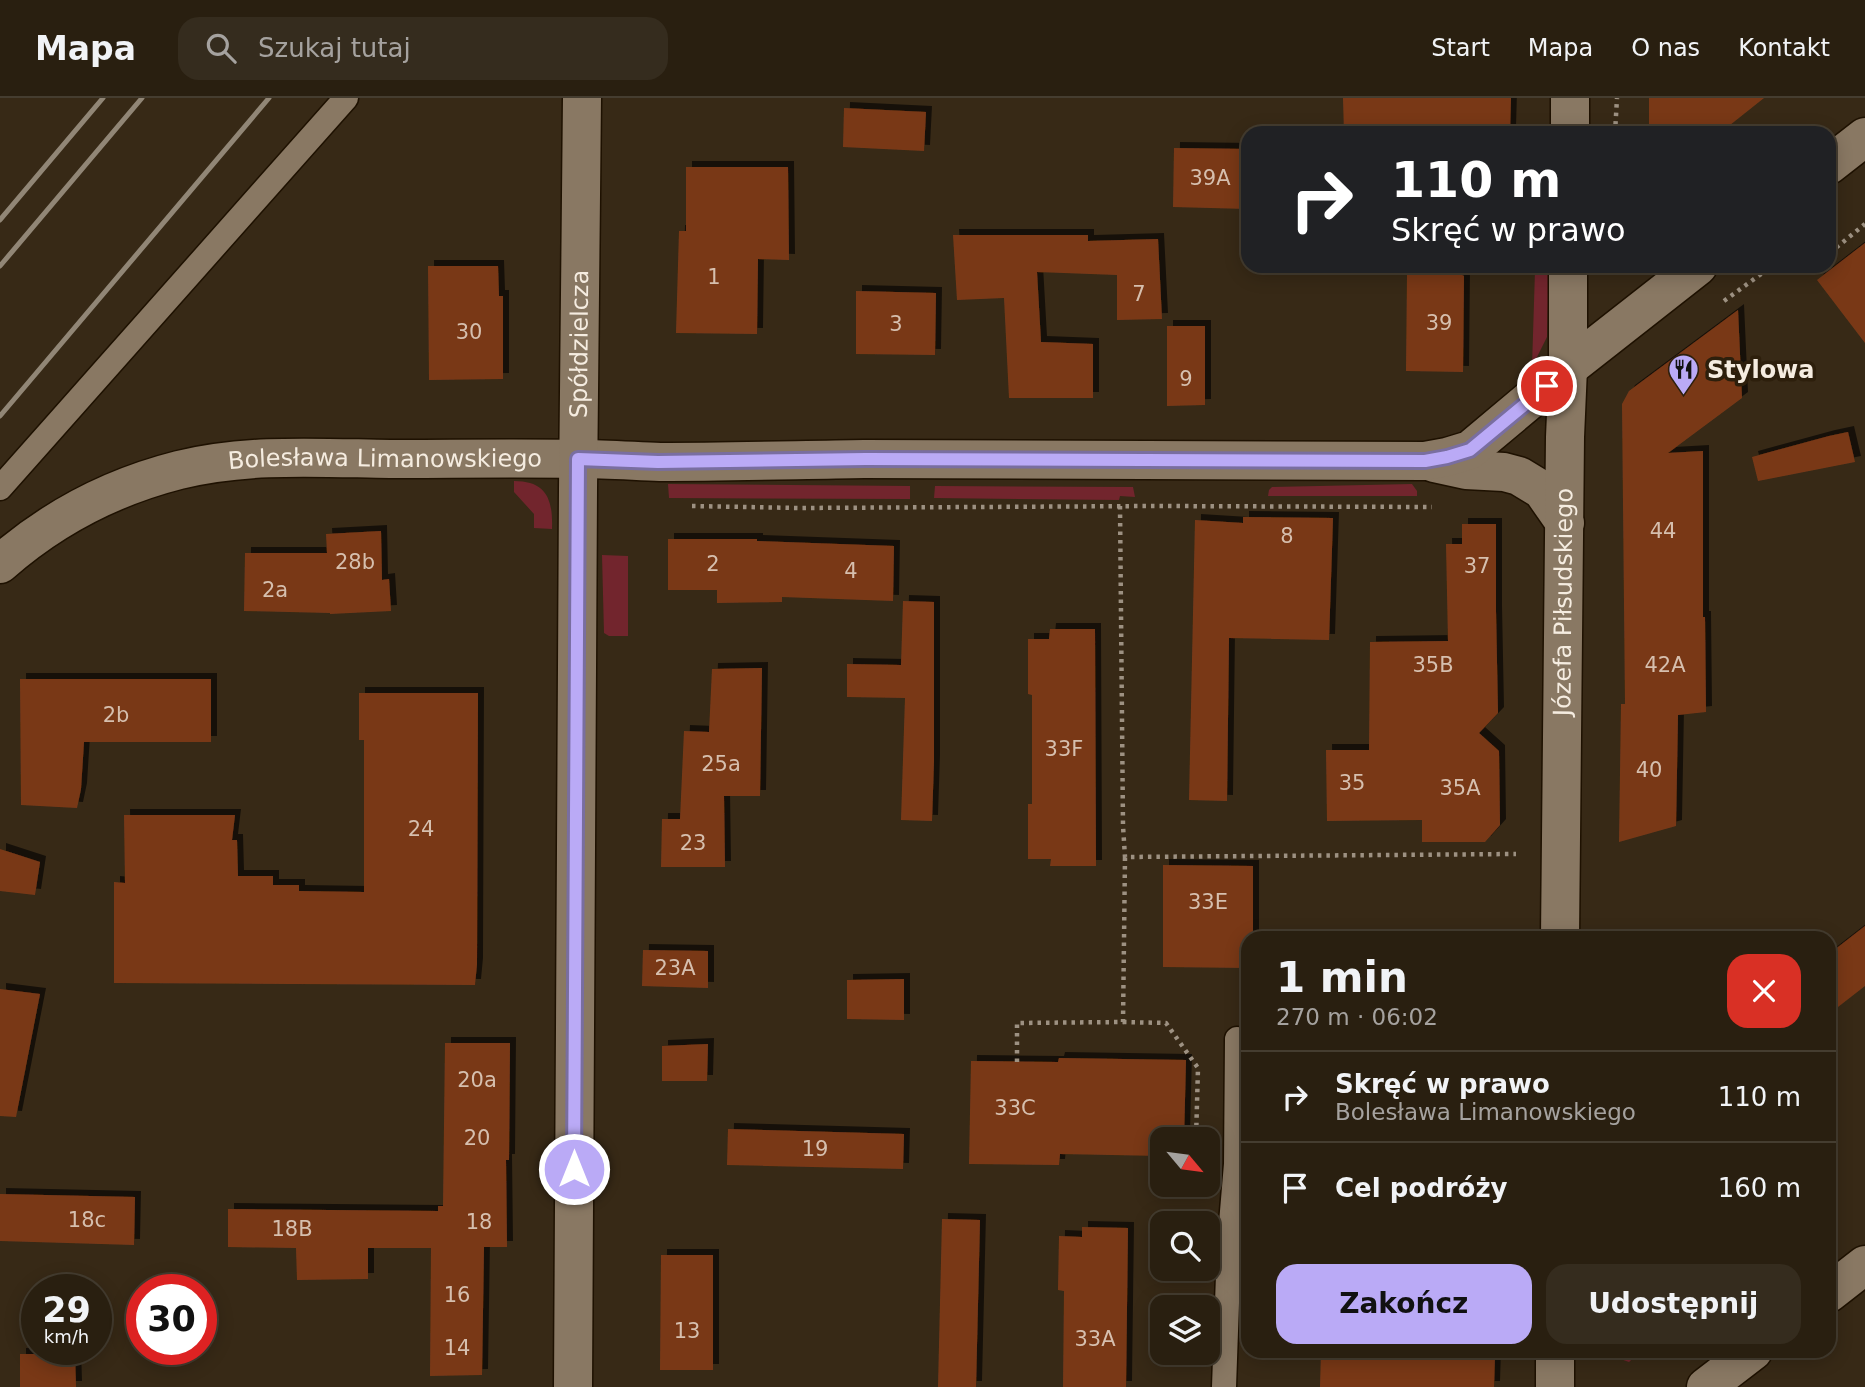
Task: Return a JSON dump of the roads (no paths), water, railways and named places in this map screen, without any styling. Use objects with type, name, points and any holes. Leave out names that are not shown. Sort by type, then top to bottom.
[{"type":"street","name":"Spółdzielcza","points":[[573,1387],[582,98]]},
{"type":"street","points":[[1570,98],[1570,126]]},
{"type":"street","points":[[1836,160],[1865,137]]},
{"type":"street","name":"Józefa Piłsudskiego","points":[[1560,931],[1568,273]]},
{"type":"street","name":"Bolesława Limanowskiego","points":[[0,564],[51,524],[87,504],[140,482],[181,470],[276,457],[658,462],[866,459],[1425,461],[1470,450],[1568,368],[1689,273]]},
{"type":"street","name":"Bolesława Limanowskiego","points":[[1425,461],[1466,470],[1504,472],[1519,476],[1542,490],[1565,523]]},
{"type":"street","points":[[1836,1288],[1865,1265]]},
{"type":"street","points":[[1555,1387],[1556,1358]]},
{"type":"street","points":[[1706,1387],[1744,1358]]},
{"type":"lane","points":[[0,488],[346,98]]},
{"type":"lane","points":[[1224,1387],[1229,1247],[1236,1164],[1237,1039]]},
{"type":"railway","points":[[0,220],[103,98]]},
{"type":"railway","points":[[0,266],[142,98]]},
{"type":"railway","points":[[0,416],[269,98]]},
{"type":"place","name":"Stylowa","points":[[1684,397]]}]
